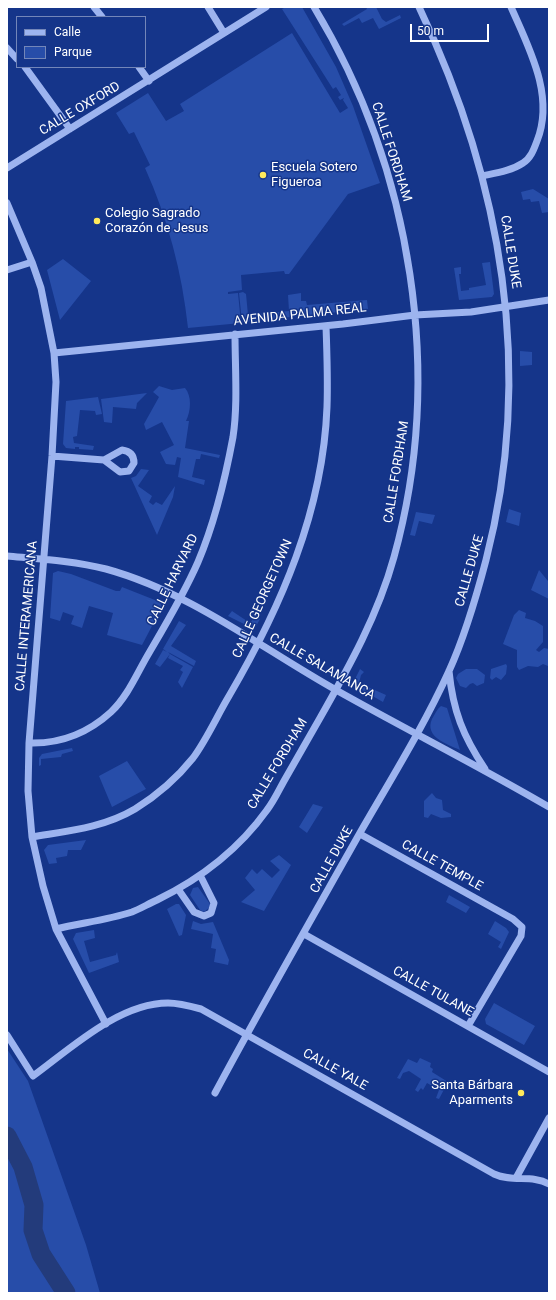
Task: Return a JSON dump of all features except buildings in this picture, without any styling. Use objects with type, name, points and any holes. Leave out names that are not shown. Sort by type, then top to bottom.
[{"type":"street","points":[[94,7],[101,16]]},
{"type":"street","points":[[208,7],[224,33]]},
{"type":"street","name":"CALLE OXFORD","points":[[7,168],[266,7]]},
{"type":"street","name":"CALLE FORDHAM","points":[[56,929],[132,911],[178,889],[200,875],[228,853],[268,810],[336,690],[366,633],[394,558],[408,494],[418,416],[415,315],[400,220],[373,129],[342,56],[314,7]]},
{"type":"street","name":"CALLE DUKE","points":[[215,1093],[246,1034],[416,734],[449,671],[477,594],[493,533],[505,463],[510,367],[506,307],[492,214],[482,176],[461,107],[444,61],[419,7]]},
{"type":"street","points":[[482,176],[514,168],[523,163],[533,151],[541,130],[544,107],[541,86],[533,59],[511,7]]},
{"type":"street","points":[[7,48],[16,58]]},
{"type":"street","points":[[26,68],[70,129]]},
{"type":"street","points":[[140,68],[149,81]]},
{"type":"street","name":"CALLE INTERAMERICANA","points":[[7,203],[32,262],[47,313],[54,353],[56,382],[52,456],[29,743],[28,791],[32,837],[43,886],[56,929],[106,1024]]},
{"type":"street","points":[[7,270],[32,262]]},
{"type":"street","name":"AVENIDA PALMA REAL","points":[[54,353],[326,326],[415,315],[471,312],[549,300]]},
{"type":"street","name":"CALLE GEORGETOWN","points":[[32,837],[88,828],[133,810],[154,796],[193,757],[259,644],[292,570],[304,537],[313,503],[322,458],[327,408],[326,326]]},
{"type":"street","name":"CALLE HARVARD","points":[[29,743],[48,744],[70,737],[85,731],[112,711],[125,696],[180,598],[197,564],[207,539],[218,506],[227,465],[233,435],[234,334]]},
{"type":"street","points":[[52,456],[104,460]]},
{"type":"street","name":"CALLE SALAMANCA","points":[[7,556],[85,564],[106,569],[149,584],[180,598],[336,690],[486,770],[549,807]]},
{"type":"street","name":"CALLE SALAMANCA","points":[[449,671],[454,704],[461,728],[486,770]]},
{"type":"street","name":"CALLE TEMPLE","points":[[360,834],[513,919],[522,927],[521,936],[468,1026]]},
{"type":"street","points":[[178,889],[194,912],[204,916],[211,913],[214,903],[200,875]]},
{"type":"street","name":"CALLE TULANE","points":[[304,934],[549,1072]]},
{"type":"street","name":"CALLE YALE","points":[[7,1035],[33,1076],[106,1024],[137,1008],[168,1003],[201,1009],[494,1174],[509,1179],[533,1178],[549,1184]]},
{"type":"street","points":[[516,1178],[549,1118]]},
{"type":"green space","name":"Escuela Sotero Figueroa","points":[[286,7],[302,7],[336,67],[353,106],[380,183],[348,194],[289,274],[285,274],[284,271],[241,275],[242,290],[228,292],[228,294],[238,293],[241,323],[188,328],[182,287],[173,246],[161,207],[145,168],[150,165],[134,132],[129,134],[116,113],[148,93],[166,121],[184,111],[180,104],[292,33],[340,113],[348,108],[343,100],[344,98],[340,100],[338,97],[341,95],[336,87],[333,89],[282,9]]},
{"type":"green space","points":[[366,7],[376,7],[382,19],[386,22],[400,15],[401,18],[379,29],[373,18],[362,23],[359,18],[344,26],[342,24],[367,9]]},
{"type":"green space","points":[[533,189],[549,199],[549,212],[542,213],[539,201],[531,202],[530,199],[523,200],[521,192]]},
{"type":"green space","points":[[63,259],[91,281],[60,320],[47,270]]},
{"type":"green space","points":[[490,262],[494,294],[492,297],[459,300],[454,268],[461,267],[461,274],[459,274],[461,291],[469,290],[469,288],[486,285],[482,263]]},
{"type":"green space","points":[[243,292],[246,294],[248,315],[289,311],[288,295],[301,293],[301,301],[306,301],[307,305],[367,300],[368,309],[242,322],[239,293]]},
{"type":"green space","points":[[520,351],[532,352],[532,365],[520,366]]},
{"type":"green space","points":[[159,386],[172,390],[185,388],[189,395],[189,413],[186,421],[189,421],[185,448],[220,455],[219,458],[201,454],[200,459],[196,459],[192,477],[205,480],[204,485],[178,477],[181,458],[177,457],[175,465],[166,464],[160,452],[174,445],[162,422],[146,430],[144,424],[159,397],[153,392]]},
{"type":"green space","points":[[147,393],[137,403],[136,409],[113,407],[112,423],[104,422],[101,399]]},
{"type":"green space","points":[[98,397],[102,414],[96,415],[95,411],[80,410],[77,436],[73,437],[74,443],[94,446],[93,450],[79,449],[79,447],[75,447],[75,449],[66,448],[63,444],[66,401]]},
{"type":"green space","points":[[141,469],[149,470],[138,486],[152,496],[149,502],[153,505],[156,502],[162,505],[175,486],[173,497],[157,535],[131,478],[136,476]]},
{"type":"green space","points":[[509,509],[521,513],[519,526],[506,522]]},
{"type":"green space","points":[[416,512],[435,515],[432,524],[419,521],[415,536],[410,535]]},
{"type":"green space","points":[[539,570],[548,581],[549,580],[549,599],[531,590]]},
{"type":"green space","points":[[58,571],[71,574],[116,591],[120,591],[122,587],[160,602],[162,607],[142,645],[107,635],[113,613],[89,606],[82,628],[71,624],[74,616],[63,612],[60,621],[50,618],[53,573]]},
{"type":"green space","points":[[519,610],[526,613],[525,618],[535,621],[543,626],[543,642],[536,650],[539,652],[544,648],[549,649],[548,666],[543,664],[538,667],[528,666],[519,670],[517,667],[517,650],[503,644],[514,615]]},
{"type":"green space","points":[[232,611],[250,623],[255,616],[260,619],[255,628],[252,628],[228,616]]},
{"type":"green space","points":[[179,621],[186,625],[171,646],[196,661],[194,666],[168,652],[170,654],[160,667],[155,664],[163,650],[167,652],[163,649]]},
{"type":"green space","points":[[170,654],[193,667],[182,688],[178,682],[183,672],[180,670],[183,666],[168,658]]},
{"type":"green space","points":[[506,664],[506,674],[501,680],[496,677],[492,680],[490,678],[491,669]]},
{"type":"green space","points":[[360,669],[364,672],[361,675],[359,683],[386,695],[383,702],[355,686],[354,681]]},
{"type":"green space","points":[[466,669],[477,669],[485,675],[484,683],[477,686],[473,683],[466,688],[460,686],[456,678],[458,674]]},
{"type":"green space","points":[[441,706],[447,708],[460,750],[438,739],[431,731],[430,725],[432,719]]},
{"type":"green space","points":[[72,748],[73,751],[62,754],[61,757],[41,759],[41,765],[39,766],[39,758],[42,754]]},
{"type":"green space","points":[[127,761],[146,789],[112,807],[99,776]]},
{"type":"green space","points":[[432,793],[436,798],[442,800],[443,810],[451,814],[451,817],[441,818],[431,814],[428,818],[424,817],[424,801]]},
{"type":"green space","points":[[313,804],[323,807],[307,833],[299,827]]},
{"type":"green space","points":[[86,840],[81,850],[68,850],[67,856],[56,858],[57,863],[49,864],[44,850],[48,845]]},
{"type":"green space","points":[[279,855],[291,865],[264,911],[241,902],[255,890],[245,878],[252,869],[257,874],[262,869],[272,878],[280,870],[270,861]]},
{"type":"green space","points":[[198,887],[210,904],[210,907],[204,912],[200,910],[190,895],[193,888]]},
{"type":"green space","points":[[449,895],[470,907],[466,913],[446,902]]},
{"type":"green space","points":[[179,904],[186,915],[182,935],[179,936],[167,909]]},
{"type":"green space","points":[[193,921],[201,924],[213,922],[229,960],[228,965],[214,962],[216,949],[211,948],[213,934],[191,929]]},
{"type":"green space","points":[[495,921],[506,928],[509,932],[501,949],[498,947],[501,942],[488,934]]},
{"type":"green space","points":[[94,930],[95,938],[84,941],[90,962],[116,955],[117,952],[119,962],[89,973],[73,939],[76,933]]},
{"type":"green space","points":[[494,1003],[535,1026],[524,1045],[486,1024],[485,1019]]},
{"type":"green space","points":[[7,1049],[28,1081],[86,1245],[100,1293],[7,1293]]},
{"type":"green space","points":[[420,1058],[431,1063],[430,1067],[433,1069],[432,1072],[448,1082],[439,1099],[436,1098],[439,1090],[427,1083],[423,1090],[421,1088],[418,1092],[415,1090],[421,1079],[409,1071],[403,1073],[400,1079],[397,1078],[408,1059],[417,1063]]},
{"type":"waterway","points":[[7,1136],[23,1167],[34,1205],[33,1230],[41,1254],[66,1293]]},
{"type":"place","name":"Escuela Sotero Figueroa","points":[[263,175]]},
{"type":"place","name":"Colegio Sagrado Corazón de Jesus","points":[[97,221]]},
{"type":"place","name":"Santa Bárbara Aparments","points":[[521,1093]]}]
